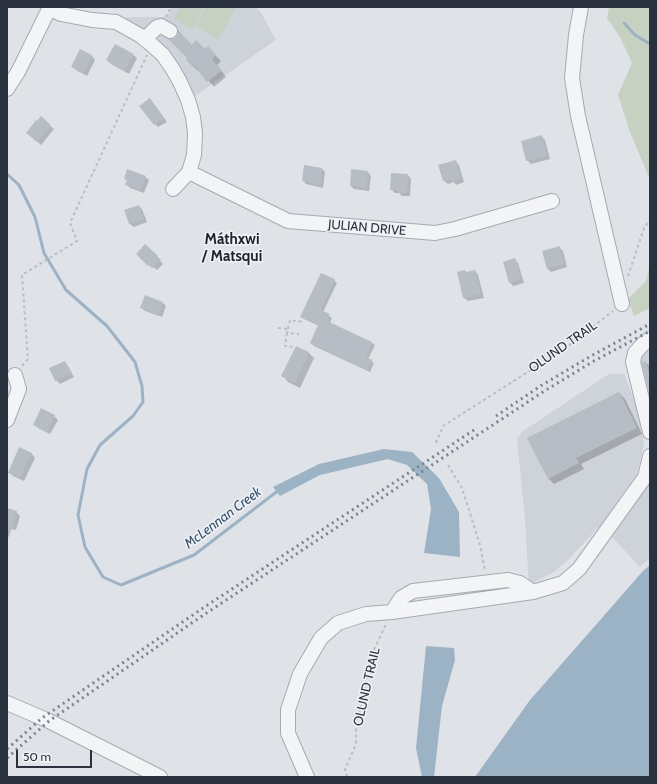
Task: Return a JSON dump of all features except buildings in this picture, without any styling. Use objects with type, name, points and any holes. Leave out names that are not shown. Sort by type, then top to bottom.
[{"type":"street","points":[[581,7],[576,35],[572,78],[578,116],[622,304]]},
{"type":"street","points":[[7,89],[18,72],[50,8],[61,14],[92,20],[116,22],[149,42],[163,56],[180,82],[193,116],[195,133],[194,155],[190,172],[173,189]]},
{"type":"street","points":[[149,42],[157,27],[164,27],[170,31]]},
{"type":"street","name":"JULIAN DRIVE","points":[[190,172],[288,221],[435,233],[456,230],[552,201]]},
{"type":"street","points":[[650,340],[643,344],[635,353],[633,362],[650,432]]},
{"type":"street","points":[[7,420],[19,389],[15,375]]},
{"type":"street","points":[[307,777],[288,733],[288,710],[300,674],[321,638],[338,623],[366,614],[392,612],[533,592],[563,583],[580,569],[645,477],[650,456]]},
{"type":"street","points":[[392,612],[401,598],[413,591],[508,580],[520,583],[533,592]]},
{"type":"street","points":[[7,703],[49,721],[160,777]]},
{"type":"path","points":[[15,375],[28,359],[22,275],[77,241],[70,223],[149,42]]},
{"type":"path","points":[[627,278],[644,228],[650,220]]},
{"type":"path","name":"OLUND TRAIL","points":[[436,443],[443,426],[567,347],[622,304]]},
{"type":"path","points":[[294,347],[285,346],[290,320],[303,322]]},
{"type":"path","points":[[278,328],[288,330]]},
{"type":"path","points":[[287,333],[299,334]]},
{"type":"path","points":[[448,465],[462,488],[480,545],[488,582]]},
{"type":"path","name":"OLUND TRAIL","points":[[346,777],[345,769],[356,744],[356,728],[373,652],[392,612]]},
{"type":"shaded area","points":[[172,7],[255,7],[260,11],[276,40],[192,98],[144,30],[125,17],[167,17]]},
{"type":"shaded area","points":[[650,343],[650,410],[637,363]]},
{"type":"shaded area","points":[[609,374],[624,374],[636,405],[644,444],[637,473],[603,522],[568,560],[554,572],[529,585],[525,519],[517,439],[522,432]]},
{"type":"shaded area","points":[[650,475],[650,558],[640,567],[612,537],[648,485]]},
{"type":"green space","points":[[181,7],[204,7],[192,29],[174,19]]},
{"type":"green space","points":[[206,7],[237,7],[218,39],[195,26]]},
{"type":"green space","points":[[609,7],[650,7],[650,176],[648,175],[630,132],[618,95],[632,63],[620,37],[607,18]]},
{"type":"green space","points":[[650,264],[650,308],[634,316],[628,299],[646,281]]},
{"type":"water","points":[[384,449],[412,452],[439,478],[459,512],[460,557],[424,553],[431,509],[427,484],[407,465],[388,459],[320,475],[280,496],[273,487],[319,464]]},
{"type":"water","points":[[650,565],[650,777],[475,777],[530,700],[643,571]]},
{"type":"water","points":[[426,646],[454,648],[455,660],[442,706],[434,777],[422,777],[416,748]]},
{"type":"waterway","points":[[624,23],[635,35],[650,44]]},
{"type":"waterway","name":"McLennan Creek","points":[[7,174],[19,185],[35,217],[44,253],[66,290],[107,326],[135,362],[142,386],[143,402],[133,416],[100,445],[87,469],[78,515],[85,547],[103,577],[121,585],[194,555],[279,490]]},
{"type":"railway","points":[[496,416],[542,385],[650,324]]},
{"type":"railway","points":[[7,758],[49,721],[205,614],[546,390],[594,361],[650,331]]},
{"type":"railway","points":[[7,749],[42,718],[203,608],[474,430]]},
{"type":"district","name":"Máthxwi / Matsqui","points":[[232,248]]}]
